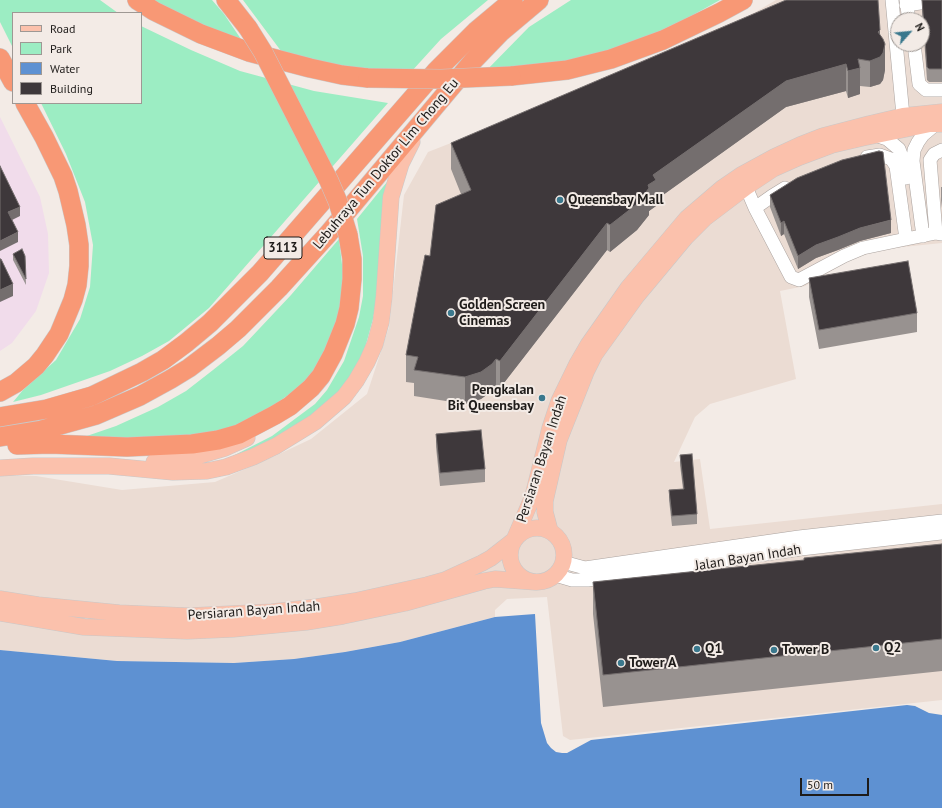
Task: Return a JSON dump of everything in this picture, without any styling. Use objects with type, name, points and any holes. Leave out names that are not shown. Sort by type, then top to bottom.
[{"type":"highway","points":[[137,0],[154,11],[200,34],[249,52],[310,68],[342,75],[368,78],[441,79],[511,76],[567,70],[611,59],[663,40],[719,14],[743,0]]},
{"type":"highway","points":[[0,447],[44,444],[127,447],[192,444],[218,440],[239,434],[290,406],[311,388],[321,376],[333,354],[343,329],[349,308],[352,279],[352,259],[348,235],[338,202],[329,181],[281,86],[248,28],[226,0]]},
{"type":"highway","name":"Lebuhraya Tun Doktor Lim Chong Eu","points":[[0,417],[47,409],[92,396],[142,372],[169,356],[186,343],[210,323],[260,273],[441,66],[476,31],[513,0]]},
{"type":"highway","name":"Lebuhraya Tun Doktor Lim Chong Eu","points":[[0,437],[42,430],[96,416],[140,396],[177,375],[204,357],[238,329],[279,288],[328,234],[473,61],[501,32],[538,0]]},
{"type":"highway","points":[[0,58],[12,80]]},
{"type":"highway","points":[[0,392],[16,383],[36,366],[45,356],[59,334],[73,300],[77,285],[79,266],[79,245],[76,225],[63,176],[44,137],[25,104]]},
{"type":"main road","points":[[109,466],[173,472],[207,471],[226,467],[253,457],[296,435],[315,422],[344,398],[360,375],[375,344],[381,322],[384,297],[391,197],[400,164],[425,119]]},
{"type":"main road","name":"Persiaran Bayan Indah","points":[[0,599],[38,606],[118,614],[188,616],[272,612],[317,607],[382,595],[445,580],[491,558],[514,540],[533,496],[548,435],[557,408],[577,364],[588,345],[628,288],[687,218],[722,188],[745,172],[774,157],[823,136],[904,123],[940,120]]},
{"type":"main road","name":"Persiaran Bayan Indah","points":[[550,531],[545,512],[545,501],[559,440],[578,391],[595,354],[636,297],[686,237],[705,218],[773,169],[832,145],[875,135],[904,123]]},
{"type":"main road","points":[[0,468],[33,466],[109,466],[181,460],[225,448],[263,430],[292,408],[311,388]]},
{"type":"main road","points":[[530,528],[543,528],[550,531],[562,544],[564,553],[563,562],[560,569],[549,579],[536,582],[528,581],[520,577],[514,571],[509,556],[510,547],[514,540],[519,534],[530,528]]},
{"type":"main road","name":"Persiaran Bayan Indah","points":[[0,614],[84,627],[171,630],[233,629],[306,622],[343,616],[406,603],[495,579],[536,582]]},
{"type":"street","points":[[892,0],[904,123]]},
{"type":"street","points":[[908,12],[906,2],[942,0]]},
{"type":"street","points":[[915,52],[919,84],[926,90],[942,90]]},
{"type":"street","points":[[914,238],[914,150],[923,135],[940,120]]},
{"type":"street","points":[[875,135],[887,139],[894,144],[902,154],[914,238]]},
{"type":"street","points":[[746,187],[755,208],[791,277],[799,280],[844,256],[863,248],[939,234],[930,160],[934,154],[942,150]]},
{"type":"street","points":[[851,161],[880,155],[891,159],[896,166],[914,238]]},
{"type":"street","points":[[755,208],[798,181]]},
{"type":"street","name":"Jalan Bayan Indah","points":[[563,562],[585,568],[933,518]]},
{"type":"street","name":"Jalan Bayan Indah","points":[[555,575],[564,579],[588,580],[801,549],[942,534]]},
{"type":"shaded area","points":[[776,0],[942,0],[942,243],[893,248],[873,252],[850,260],[805,286],[780,291],[796,379],[710,404],[695,417],[674,462],[700,459],[710,529],[942,504],[942,700],[570,740],[563,736],[547,597],[507,599],[495,610],[495,617],[400,642],[294,659],[234,663],[117,661],[0,650],[0,475],[36,476],[122,490],[215,482],[311,439],[367,394],[389,327],[404,195],[428,152],[694,48]]},
{"type":"shaded area","points":[[0,117],[40,197],[48,234],[49,273],[36,311],[12,343],[0,351]]},
{"type":"green space","points":[[0,0],[100,0],[117,12],[12,12],[12,46],[0,22]]},
{"type":"green space","points":[[151,0],[212,0],[224,14],[247,48]]},
{"type":"green space","points":[[243,0],[488,0],[441,39],[411,72],[347,70],[281,51]]},
{"type":"green space","points":[[571,0],[720,0],[654,34],[606,52],[534,68],[481,76],[529,27]]},
{"type":"green space","points":[[142,26],[240,71],[314,91],[388,103],[209,308],[169,341],[110,371],[41,395],[13,402],[23,390],[56,360],[80,319],[90,287],[93,245],[85,202],[66,154],[41,104],[142,104]]},
{"type":"green space","points":[[387,182],[381,233],[377,297],[373,319],[363,355],[335,398],[285,434],[230,459],[229,458],[272,436],[315,404],[327,390],[344,361],[359,317],[363,296],[363,256],[357,219]]},
{"type":"green space","points":[[339,239],[343,273],[343,291],[337,319],[319,364],[300,387],[248,423],[196,438],[81,438],[116,426],[158,407],[186,391],[243,346],[291,295]]},
{"type":"water","points":[[535,614],[541,723],[547,743],[556,752],[567,753],[591,740],[907,705],[915,706],[929,713],[942,715],[942,808],[0,808],[0,650],[117,661],[234,663],[294,659],[400,642],[495,617]]},
{"type":"building","name":"Queensbay Mall","points":[[786,0],[878,0],[880,30],[878,32],[885,44],[883,53],[880,57],[870,61],[858,59],[860,68],[848,71],[846,64],[786,81],[653,175],[656,180],[648,185],[649,188],[637,204],[610,225],[607,223],[500,361],[496,359],[481,372],[465,377],[414,370],[418,357],[406,355],[425,255],[430,256],[436,205],[471,190],[451,143]]},
{"type":"building","points":[[922,0],[942,0],[942,69],[929,69],[927,67],[926,52],[930,52],[930,12],[923,12]]},
{"type":"building","points":[[879,151],[883,152],[891,220],[860,228],[816,245],[798,256],[784,221],[781,223],[770,195],[797,178],[842,160]]},
{"type":"building","points":[[0,166],[20,207],[8,212],[18,232],[0,241]]},
{"type":"building","points":[[22,249],[25,256],[26,279],[13,254]]},
{"type":"building","points":[[0,259],[13,284],[0,290]]},
{"type":"building","points":[[908,261],[917,313],[819,330],[809,278]]},
{"type":"building","points":[[481,430],[485,469],[440,473],[436,434]]},
{"type":"building","points":[[692,454],[697,514],[672,516],[669,490],[684,489],[680,455]]},
{"type":"building","points":[[942,544],[942,639],[603,675],[593,582]]},
{"type":"place","name":"Queensbay Mall","points":[[560,200]]},
{"type":"place","name":"Golden Screen Cinemas","points":[[451,313]]},
{"type":"place","name":"Pengkalan Bit Queensbay","points":[[542,398]]},
{"type":"place","name":"Q2","points":[[876,648]]},
{"type":"place","name":"Q1","points":[[697,649]]},
{"type":"place","name":"Tower B","points":[[774,650]]},
{"type":"place","name":"Tower A","points":[[621,663]]}]
